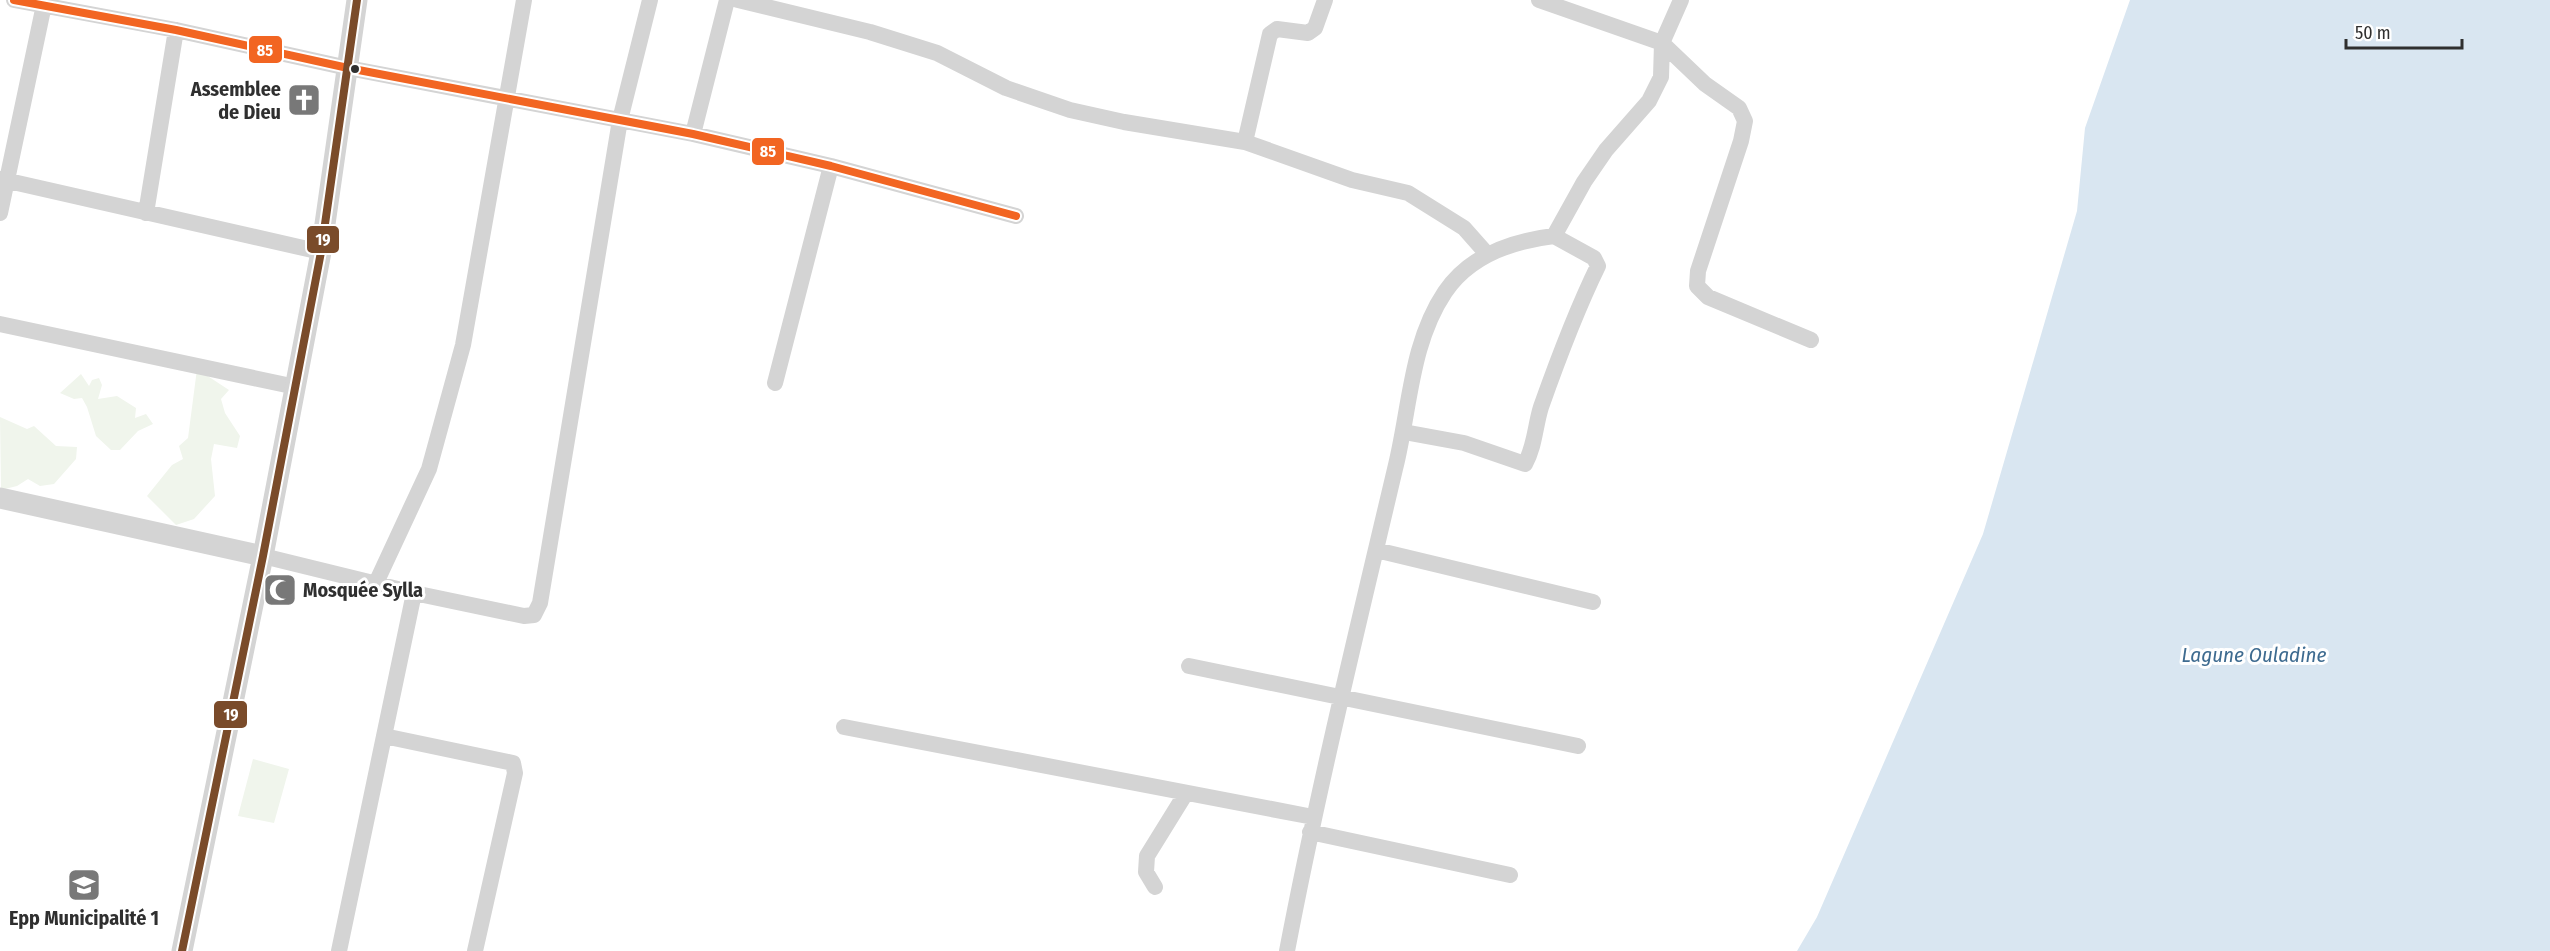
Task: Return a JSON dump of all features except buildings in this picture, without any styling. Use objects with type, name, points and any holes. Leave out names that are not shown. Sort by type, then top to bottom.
[{"type":"street","points":[[14,0],[45,3],[348,68],[693,134],[831,166],[1016,216]]},
{"type":"street","points":[[182,951],[263,556],[321,252],[357,0]]},
{"type":"street","points":[[376,583],[429,469],[463,345],[509,98],[524,0]]},
{"type":"street","points":[[0,498],[263,556],[414,593],[524,616],[534,615],[540,603],[620,120],[650,0]]},
{"type":"street","points":[[693,134],[727,0]]},
{"type":"street","points":[[738,0],[870,32],[937,52],[1005,88],[1070,110],[1124,122],[1245,142],[1352,180],[1408,193],[1464,228],[1487,254]]},
{"type":"street","points":[[1245,142],[1270,34],[1277,29],[1308,33],[1315,28],[1325,0]]},
{"type":"street","points":[[1539,0],[1662,43],[1705,84],[1734,103],[1744,121],[1741,141],[1698,271],[1697,286],[1708,297],[1811,340]]},
{"type":"street","points":[[1554,236],[1584,182],[1606,150],[1649,101],[1661,77],[1662,43],[1681,0]]},
{"type":"street","points":[[0,213],[4,179],[45,3]]},
{"type":"street","points":[[146,213],[176,30]]},
{"type":"street","points":[[775,383],[831,166]]},
{"type":"street","points":[[4,179],[321,252]]},
{"type":"street","points":[[1287,951],[1340,697],[1404,432],[1420,339],[1446,291],[1465,270],[1487,254],[1529,239],[1554,236],[1594,258],[1598,266],[1576,313],[1540,410],[1533,450],[1526,464],[1464,443],[1404,432]]},
{"type":"street","points":[[0,324],[296,387]]},
{"type":"street","points":[[1376,550],[1593,602]]},
{"type":"street","points":[[339,951],[414,593]]},
{"type":"street","points":[[1189,666],[1578,746]]},
{"type":"street","points":[[843,727],[1186,793],[1510,875]]},
{"type":"street","points":[[384,736],[513,763],[515,773],[475,951]]},
{"type":"street","points":[[1155,887],[1146,872],[1147,856],[1186,793]]},
{"type":"shaded area","points":[[197,369],[229,390],[221,399],[225,413],[240,436],[237,448],[214,444],[211,459],[215,496],[194,519],[176,525],[147,496],[172,465],[183,459],[179,446],[188,438]]},
{"type":"shaded area","points":[[81,374],[89,386],[92,380],[99,378],[102,385],[98,399],[117,396],[136,408],[135,418],[146,414],[153,424],[138,431],[120,450],[111,450],[96,436],[82,398],[74,399],[60,393]]},
{"type":"shaded area","points":[[0,417],[27,429],[34,426],[56,446],[77,447],[76,459],[54,484],[40,486],[28,479],[17,486],[1,490]]},
{"type":"shaded area","points":[[253,759],[289,769],[274,823],[238,816]]},
{"type":"water","name":"Lagune Ouladine","points":[[2130,0],[2550,0],[2550,951],[1797,951],[1817,917],[1983,534],[2077,211],[2085,128]]},
{"type":"transit line","name":"85","points":[[14,0],[176,30],[348,68],[693,134],[831,166],[1016,216]]},
{"type":"transit line","name":"19","points":[[182,951],[263,556],[321,252],[357,0]]},
{"type":"place","name":"Assemblee de Dieu","points":[[304,100]]},
{"type":"place","name":"Mosquée Sylla","points":[[280,590]]},
{"type":"place","name":"Epp Municipalité 1","points":[[84,885]]}]
